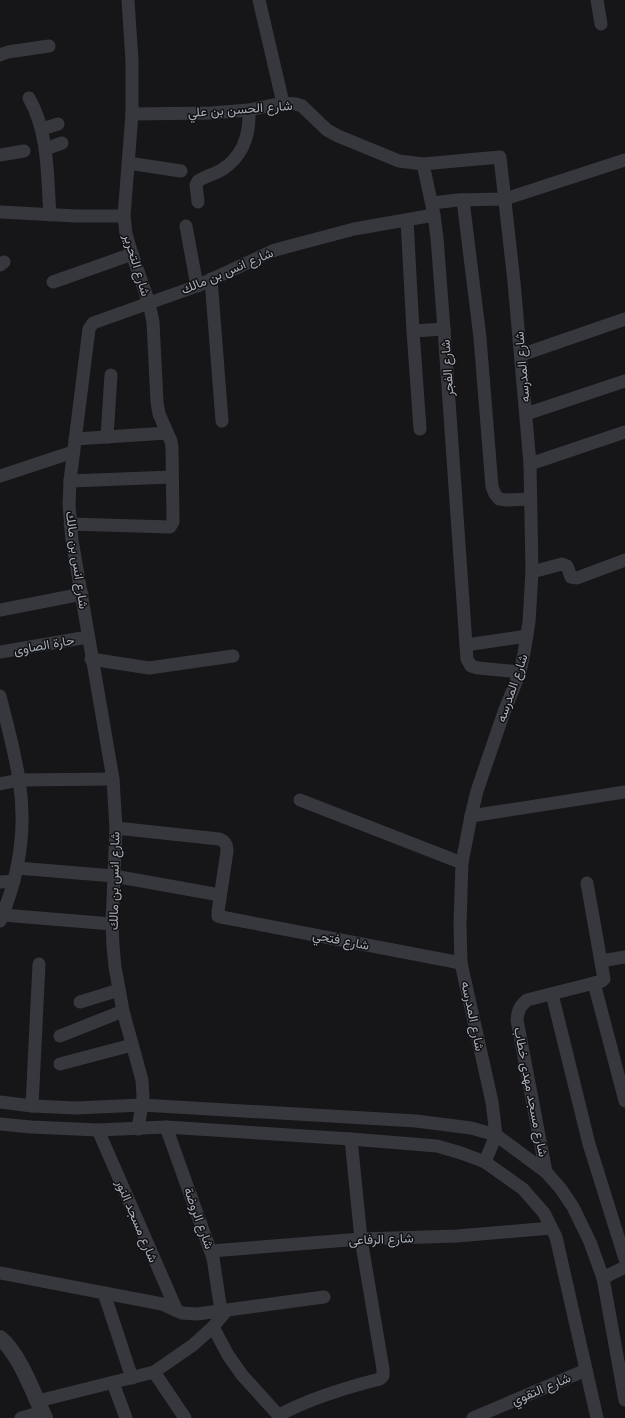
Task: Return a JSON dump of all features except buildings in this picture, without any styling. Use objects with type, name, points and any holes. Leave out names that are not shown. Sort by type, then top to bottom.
[{"type":"street","name":"شارع التحرير","points":[[70,524],[173,525],[172,447],[159,414],[157,402],[153,322],[149,303],[126,234],[124,216],[132,114],[132,61],[128,0]]},
{"type":"street","points":[[259,0],[283,103]]},
{"type":"street","points":[[597,0],[601,24]]},
{"type":"street","points":[[0,55],[8,52],[49,46]]},
{"type":"street","points":[[29,98],[37,113],[42,129],[50,215]]},
{"type":"street","name":"شارع الحسن بن علي","points":[[132,114],[210,113],[249,110],[283,103],[296,104],[302,106],[327,130],[399,161],[423,164],[500,157]]},
{"type":"street","points":[[198,202],[196,185],[198,181],[223,169],[234,160],[242,149],[247,137],[250,123],[249,110]]},
{"type":"street","points":[[42,129],[58,124]]},
{"type":"street","points":[[45,149],[62,143]]},
{"type":"street","points":[[0,155],[24,151]]},
{"type":"street","name":"شارع المدرسه","points":[[485,1162],[496,1135],[492,1102],[461,963],[460,924],[462,863],[470,816],[477,792],[504,712],[520,672],[527,636],[532,572],[530,464],[521,355],[500,157]]},
{"type":"street","name":"شارع انس بن مالك","points":[[138,1128],[142,1105],[142,1080],[123,1011],[115,967],[112,924],[116,828],[113,778],[91,659],[70,524],[70,481],[73,452],[89,329],[91,325],[197,286],[275,250],[354,229],[407,220],[433,209],[463,200],[505,199],[625,160]]},
{"type":"street","points":[[128,163],[181,171]]},
{"type":"street","points":[[423,164],[433,209],[437,238],[444,328]]},
{"type":"street","points":[[463,200],[480,338],[492,487],[494,494],[499,499],[530,499]]},
{"type":"street","points":[[0,212],[50,215],[124,216]]},
{"type":"street","points":[[407,220],[420,429]]},
{"type":"street","points":[[186,226],[197,286]]},
{"type":"street","points":[[53,282],[132,254]]},
{"type":"street","points":[[211,279],[222,421]]},
{"type":"street","points":[[521,355],[625,319]]},
{"type":"street","name":"شارع الفجر","points":[[413,331],[444,328],[467,659],[471,666],[478,668],[520,672]]},
{"type":"street","points":[[107,437],[110,375]]},
{"type":"street","points":[[526,414],[625,381]]},
{"type":"street","points":[[530,464],[625,432]]},
{"type":"street","points":[[75,439],[167,433]]},
{"type":"street","points":[[0,476],[73,452]]},
{"type":"street","points":[[70,481],[172,477]]},
{"type":"street","points":[[532,572],[562,564],[567,566],[571,577],[577,578],[625,560]]},
{"type":"street","points":[[0,610],[82,594]]},
{"type":"street","points":[[466,645],[527,636]]},
{"type":"street","name":"حارة الصاوى","points":[[0,652],[88,637]]},
{"type":"street","points":[[91,659],[149,668],[232,656]]},
{"type":"street","points":[[0,696],[5,735],[19,780],[22,833],[16,874],[1,918],[112,924]]},
{"type":"street","points":[[0,784],[19,780],[113,778]]},
{"type":"street","points":[[470,816],[625,792]]},
{"type":"street","points":[[300,800],[462,863]]},
{"type":"street","points":[[0,882],[16,874],[114,876],[220,895],[227,851],[226,843],[222,840],[116,828]]},
{"type":"street","points":[[587,883],[601,961],[599,981],[625,1101]]},
{"type":"street","name":"شارع فتحي","points":[[220,895],[218,912],[218,916],[220,917],[461,963]]},
{"type":"street","points":[[601,961],[625,957]]},
{"type":"street","points":[[32,1106],[39,964]]},
{"type":"street","name":"شارع مسجد مهدى خطاب","points":[[546,1172],[518,1020],[518,1012],[521,1005],[528,1000],[599,981]]},
{"type":"street","points":[[80,1002],[119,990]]},
{"type":"street","points":[[552,994],[589,1144],[625,1259]]},
{"type":"street","points":[[60,1036],[123,1011]]},
{"type":"street","points":[[60,1064],[132,1045]]},
{"type":"street","points":[[0,1102],[32,1106],[76,1108],[142,1105],[416,1121],[471,1128],[496,1135],[546,1172],[573,1207],[590,1242],[603,1278],[625,1400]]},
{"type":"street","points":[[0,1124],[31,1128],[98,1130],[166,1127],[351,1138],[437,1146],[485,1162],[523,1189],[544,1213],[556,1237],[597,1418]]},
{"type":"street","name":"شارع الروضة","points":[[166,1127],[211,1251],[224,1311]]},
{"type":"street","name":"شارع مسجد النور","points":[[98,1130],[176,1311]]},
{"type":"street","points":[[213,1327],[228,1355],[242,1375],[280,1417],[300,1404],[315,1398],[380,1379],[383,1376],[361,1239],[351,1138]]},
{"type":"street","name":"شارع الرفاعى","points":[[211,1251],[361,1239],[457,1236],[551,1228]]},
{"type":"street","points":[[603,1278],[625,1267]]},
{"type":"street","points":[[0,1274],[162,1304],[176,1311],[189,1314],[224,1311],[324,1297]]},
{"type":"street","points":[[104,1293],[132,1378]]},
{"type":"street","points":[[21,1418],[113,1383],[154,1372],[193,1345],[213,1327],[224,1311]]},
{"type":"street","points":[[0,1338],[16,1356],[42,1410]]},
{"type":"street","name":"شارع التقوي","points":[[473,1418],[586,1370]]},
{"type":"street","points":[[154,1372],[185,1418]]},
{"type":"street","points":[[113,1383],[126,1418]]}]
